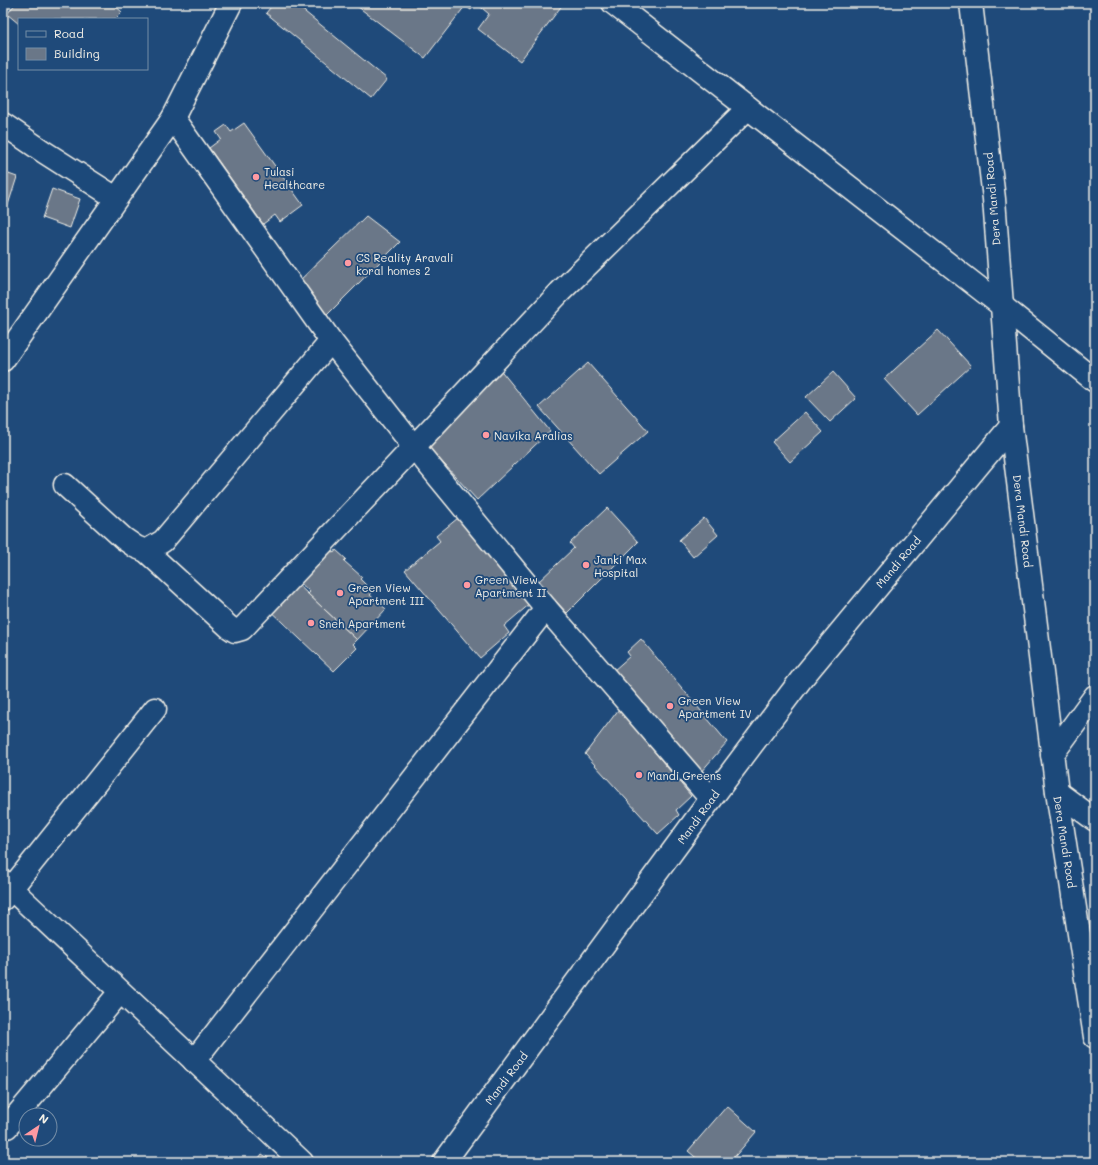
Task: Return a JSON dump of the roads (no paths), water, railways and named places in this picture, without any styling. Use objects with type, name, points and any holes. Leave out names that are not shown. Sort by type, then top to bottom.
[{"type":"street","points":[[3,360],[172,118],[231,3]]},
{"type":"street","points":[[613,3],[1001,305],[1095,381]]},
{"type":"street","name":"Dera Mandi Road","points":[[971,3],[994,199],[1011,426],[1057,792],[1095,1037]]},
{"type":"street","points":[[65,484],[123,538],[136,547],[146,551],[229,627],[235,631],[242,629],[560,292],[748,108]]},
{"type":"street","points":[[172,118],[331,341],[414,447],[546,608],[710,799]]},
{"type":"street","points":[[3,124],[116,198]]},
{"type":"street","points":[[146,551],[163,541],[331,341]]},
{"type":"street","name":"Mandi Road","points":[[444,1162],[710,799],[804,677],[1011,426]]},
{"type":"street","points":[[194,1061],[546,608]]},
{"type":"street","points":[[1052,755],[1095,696]]},
{"type":"street","points":[[155,709],[6,890],[120,992],[302,1162]]},
{"type":"street","points":[[1057,792],[1095,820]]},
{"type":"street","points":[[7,1127],[120,992]]},
{"type":"place","name":"Tulasi Healthcare","points":[[256,177]]},
{"type":"place","name":"CS Reality Aravali koral homes 2","points":[[348,263]]},
{"type":"place","name":"Navika Aralias","points":[[486,435]]},
{"type":"place","name":"Janki Max Hospital","points":[[586,565]]},
{"type":"place","name":"Green View Apartment II","points":[[467,585]]},
{"type":"place","name":"Green View Apartment III","points":[[340,593]]},
{"type":"place","name":"Sneh Apartment","points":[[311,623]]},
{"type":"place","name":"Green View Apartment IV","points":[[670,706]]},
{"type":"place","name":"Mandi Greens","points":[[639,775]]}]
